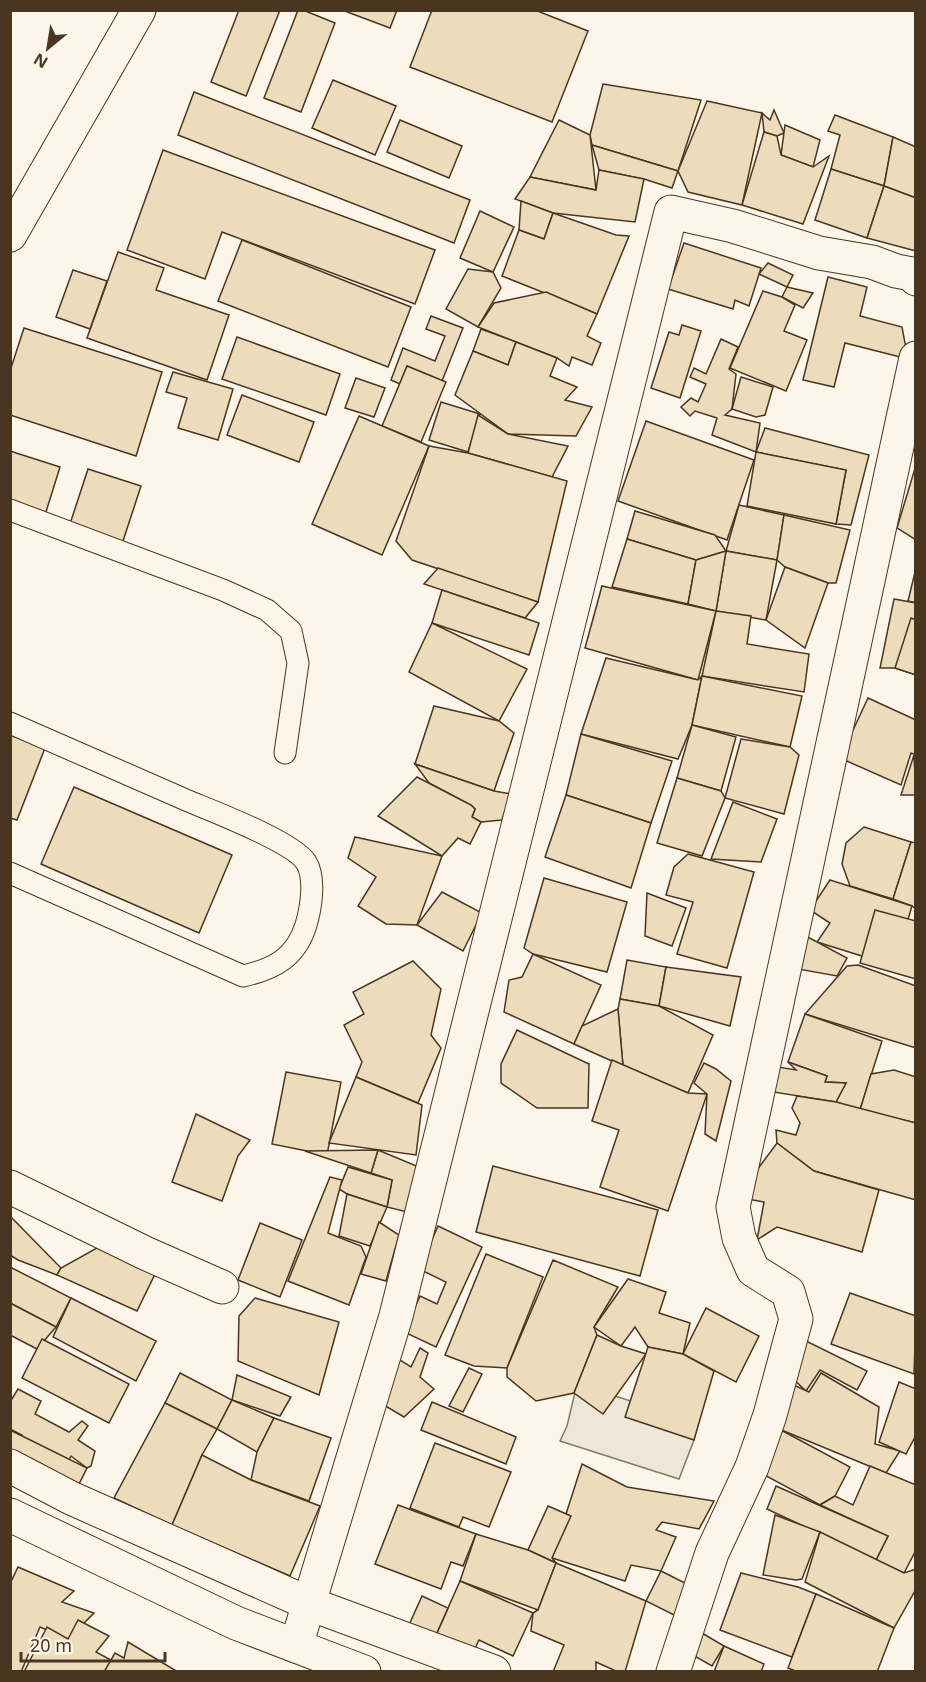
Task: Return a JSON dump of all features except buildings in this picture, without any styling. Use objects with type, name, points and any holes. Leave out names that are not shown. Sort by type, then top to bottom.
[{"type":"street","points":[[10,235],[139,10]]},
{"type":"street","points":[[296,1646],[396,1316],[671,212],[733,226],[819,253],[872,262],[912,274],[915,279]]},
{"type":"street","points":[[673,1671],[712,1553],[752,1467],[796,1319],[788,1292],[753,1270],[739,1238],[733,1207],[915,358]]},
{"type":"street","points":[[10,1187],[145,1253],[222,1287]]},
{"type":"street","points":[[10,1466],[63,1494],[310,1604],[494,1671]]},
{"type":"street","points":[[45,1533],[63,1494]]},
{"type":"street","points":[[10,1515],[236,1623],[364,1671]]},
{"type":"lane","points":[[10,510],[223,590],[267,610],[291,631],[298,663],[285,753]]},
{"type":"lane","points":[[10,723],[291,848],[307,863],[312,885],[310,914],[303,934],[291,954],[265,971],[243,976],[10,873]]},
{"type":"shaded area","points":[[577,1384],[697,1422],[694,1440],[679,1479],[560,1441],[567,1426]]}]
